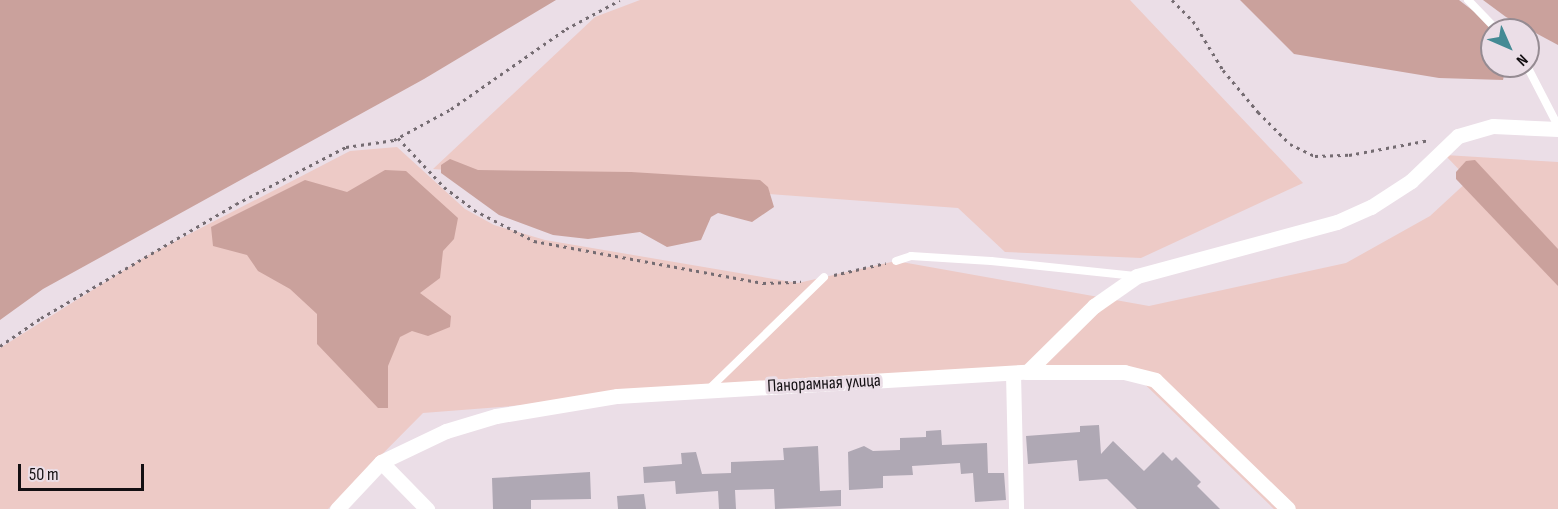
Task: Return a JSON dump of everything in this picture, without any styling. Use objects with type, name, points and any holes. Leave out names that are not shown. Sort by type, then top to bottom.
[{"type":"street","points":[[1016,509],[1020,372],[1094,306],[1137,276],[1336,222],[1371,207],[1411,181],[1458,136],[1493,126],[1558,128]]},
{"type":"street","name":"Панорамная улица","points":[[337,509],[381,462],[446,431],[496,416],[617,396],[1020,372],[1124,372],[1155,380],[1288,509]]},
{"type":"street","points":[[381,462],[427,509]]},
{"type":"lane","points":[[1468,0],[1485,18]]},
{"type":"lane","points":[[1533,78],[1558,128]]},
{"type":"lane","points":[[896,261],[911,256],[991,261],[1137,276]]},
{"type":"lane","points":[[707,391],[824,277]]},
{"type":"path","points":[[0,346],[236,204],[346,147],[398,138],[451,110],[566,28],[620,0]]},
{"type":"path","points":[[1172,0],[1193,21],[1223,70],[1258,112],[1290,144],[1315,156],[1349,155],[1458,136]]},
{"type":"path","points":[[398,138],[444,187],[474,210],[534,241],[763,283],[798,283],[896,261]]},
{"type":"shaded area","points":[[0,0],[556,0],[424,79],[43,289],[0,320]]},
{"type":"shaded area","points":[[640,0],[1130,0],[1303,183],[1141,258],[1005,252],[958,208],[433,169],[595,17]]},
{"type":"shaded area","points":[[1240,0],[1459,0],[1482,18],[1480,18],[1480,78],[1503,78],[1503,80],[1439,78],[1294,54]]},
{"type":"shaded area","points":[[1483,0],[1558,0],[1558,45],[1540,35],[1540,18],[1506,17]]},
{"type":"shaded area","points":[[397,147],[465,209],[494,225],[545,240],[798,283],[896,261],[1149,306],[1346,263],[1430,216],[1469,180],[1445,155],[1558,162],[1558,509],[1274,509],[1129,369],[1020,366],[423,413],[328,509],[0,509],[0,348],[145,257],[350,151]]},
{"type":"shaded area","points":[[450,159],[478,170],[631,172],[760,180],[768,187],[774,207],[752,222],[718,213],[711,217],[701,240],[667,247],[640,232],[588,239],[553,235],[499,215],[441,173],[441,165]]},
{"type":"shaded area","points":[[1475,160],[1558,249],[1558,286],[1456,179],[1456,172],[1466,161]]},
{"type":"shaded area","points":[[385,170],[406,171],[458,218],[454,239],[443,251],[440,278],[420,293],[451,316],[450,327],[428,336],[412,331],[400,337],[388,366],[388,408],[378,408],[317,344],[317,314],[290,289],[258,271],[247,255],[213,246],[211,227],[305,180],[347,192]]},
{"type":"building","points":[[1099,425],[1101,454],[1113,441],[1144,471],[1163,452],[1172,461],[1176,457],[1201,482],[1197,486],[1220,509],[1137,509],[1107,479],[1079,481],[1077,460],[1028,464],[1026,436],[1080,432],[1080,426]]},
{"type":"building","points":[[941,430],[942,445],[987,443],[988,473],[1004,473],[1006,500],[975,502],[973,473],[961,474],[960,463],[912,466],[913,475],[883,476],[883,488],[849,490],[848,452],[864,446],[873,451],[900,450],[900,438],[926,437],[926,431]]},
{"type":"building","points":[[818,446],[820,491],[841,490],[841,506],[775,509],[774,489],[735,490],[736,509],[719,509],[718,491],[676,494],[675,481],[644,483],[643,467],[682,464],[681,453],[696,452],[702,474],[731,473],[731,462],[784,460],[783,448]]},
{"type":"building","points":[[590,472],[591,499],[531,500],[531,509],[493,509],[492,478]]},
{"type":"building","points":[[644,494],[646,509],[618,509],[617,496]]}]
